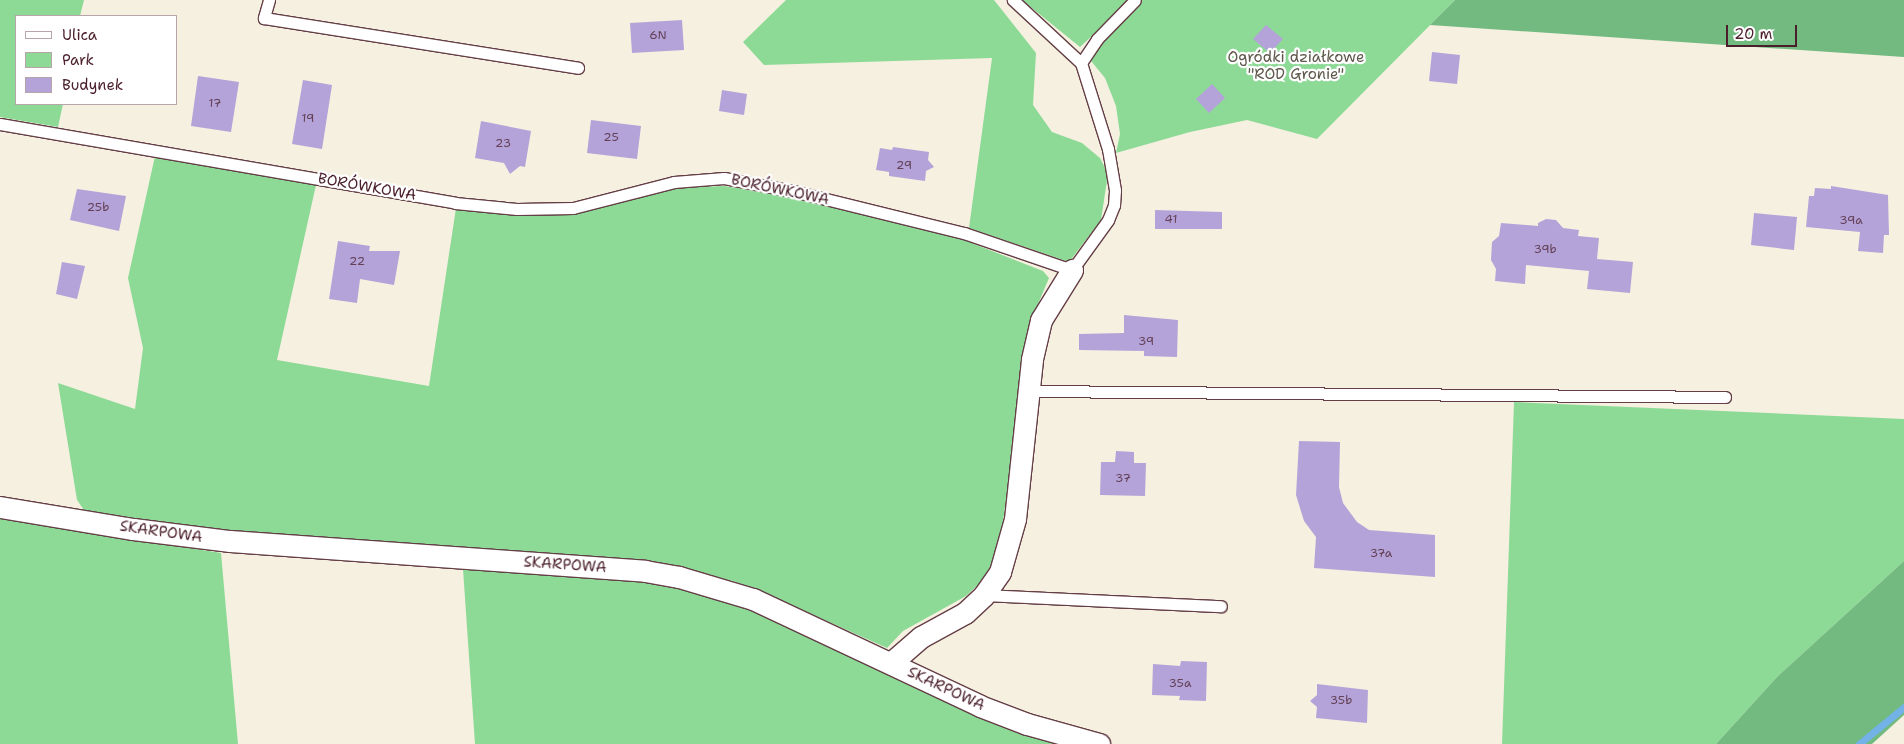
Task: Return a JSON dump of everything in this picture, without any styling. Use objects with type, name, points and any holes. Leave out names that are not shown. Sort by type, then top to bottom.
[{"type":"street","points":[[892,664],[921,637],[965,613],[984,595],[1000,572],[1009,548],[1041,320],[1072,270]]},
{"type":"street","name":"SKARPOWA","points":[[0,507],[133,530],[230,541],[645,571],[679,577],[753,599],[980,706],[1027,724],[1099,744]]},
{"type":"lane","points":[[269,0],[264,18],[578,68]]},
{"type":"lane","points":[[1013,0],[1081,63],[1083,76],[1097,106],[1115,190],[1114,205],[1108,220],[1072,270]]},
{"type":"lane","points":[[1081,63],[1097,39],[1135,0]]},
{"type":"lane","name":"BORÓWKOWA","points":[[0,124],[455,203],[517,209],[573,208],[674,182],[724,178],[793,191],[964,233],[1072,270]]},
{"type":"lane","points":[[1030,391],[1725,397]]},
{"type":"lane","points":[[984,595],[1221,606]]},
{"type":"green space","points":[[0,0],[84,0],[80,15],[15,15],[15,105],[63,105],[58,127],[0,117]]},
{"type":"green space","points":[[786,0],[994,0],[1036,53],[1033,105],[1052,132],[1082,143],[1100,158],[1108,174],[1101,220],[1069,262],[969,228],[992,58],[764,65],[743,42]]},
{"type":"green space","name":"Ogródki działkowe \"ROD Gronie\"","points":[[1022,0],[1455,0],[1317,139],[1247,120],[1190,132],[1116,153],[1120,134],[1116,106],[1105,78],[1087,56],[1101,43],[1093,35],[1080,47]]},
{"type":"green space","points":[[1455,0],[1904,0],[1904,57],[1430,25]]},
{"type":"green space","points":[[155,156],[316,185],[277,360],[429,386],[456,208],[573,213],[676,188],[724,186],[792,196],[964,240],[1043,271],[1049,278],[1038,304],[1030,340],[999,548],[984,579],[966,596],[903,631],[887,648],[771,596],[733,581],[695,572],[230,532],[102,515],[84,510],[77,500],[58,383],[135,409],[143,348],[128,278]]},
{"type":"green space","points":[[1514,402],[1904,419],[1904,561],[1777,677],[1716,744],[1502,744]]},
{"type":"green space","points":[[0,517],[221,553],[238,744],[0,744]]},
{"type":"green space","points":[[1904,561],[1904,715],[1872,744],[1716,744],[1777,677]]},
{"type":"green space","points":[[463,569],[619,577],[670,584],[747,607],[1073,744],[475,744]]},
{"type":"building","points":[[682,20],[684,50],[632,53],[630,23]]},
{"type":"building","points":[[1266,25],[1283,39],[1270,53],[1253,39]]},
{"type":"building","points":[[1432,52],[1460,55],[1457,84],[1429,81]]},
{"type":"building","points":[[198,76],[239,82],[231,132],[191,126]]},
{"type":"building","points":[[303,80],[332,85],[322,149],[292,144]]},
{"type":"building","points":[[1212,84],[1225,98],[1209,113],[1196,99]]},
{"type":"building","points":[[722,90],[747,94],[744,115],[719,111]]},
{"type":"building","points":[[591,120],[641,126],[637,159],[587,153]]},
{"type":"building","points":[[481,121],[531,131],[525,167],[520,166],[510,174],[504,163],[475,158]]},
{"type":"building","points":[[893,147],[929,152],[928,160],[934,167],[926,171],[925,181],[889,176],[889,172],[876,170],[880,148],[892,150]]},
{"type":"building","points":[[1831,186],[1888,195],[1889,235],[1884,235],[1883,253],[1858,251],[1860,232],[1806,227],[1809,196],[1814,196],[1815,188],[1831,189]]},
{"type":"building","points":[[77,189],[126,196],[119,231],[70,220]]},
{"type":"building","points":[[1155,210],[1222,212],[1222,229],[1155,229]]},
{"type":"building","points":[[1754,213],[1797,217],[1794,250],[1751,245]]},
{"type":"building","points":[[1546,219],[1556,220],[1563,228],[1579,230],[1578,236],[1599,238],[1597,259],[1633,262],[1630,293],[1587,289],[1589,271],[1526,265],[1525,284],[1495,281],[1496,269],[1491,260],[1492,242],[1499,236],[1501,223],[1538,226],[1538,223]]},
{"type":"building","points":[[338,241],[370,246],[369,251],[400,251],[394,285],[360,279],[357,303],[329,299]]},
{"type":"building","points":[[62,262],[85,266],[77,299],[56,294]]},
{"type":"building","points":[[1124,315],[1178,320],[1177,357],[1144,356],[1144,351],[1079,350],[1079,334],[1124,333]]},
{"type":"building","points":[[1299,441],[1340,442],[1339,487],[1343,503],[1357,522],[1369,530],[1435,535],[1435,577],[1314,568],[1316,537],[1304,521],[1296,495]]},
{"type":"building","points":[[1116,451],[1134,452],[1134,463],[1146,463],[1145,496],[1100,495],[1101,462],[1115,462]]},
{"type":"building","points":[[1181,661],[1207,662],[1206,701],[1179,700],[1180,696],[1152,695],[1153,664],[1180,666]]},
{"type":"building","points":[[1317,684],[1368,690],[1367,723],[1316,718],[1317,707],[1310,701],[1317,695]]},
{"type":"waterway","points":[[1859,744],[1904,707]]}]
